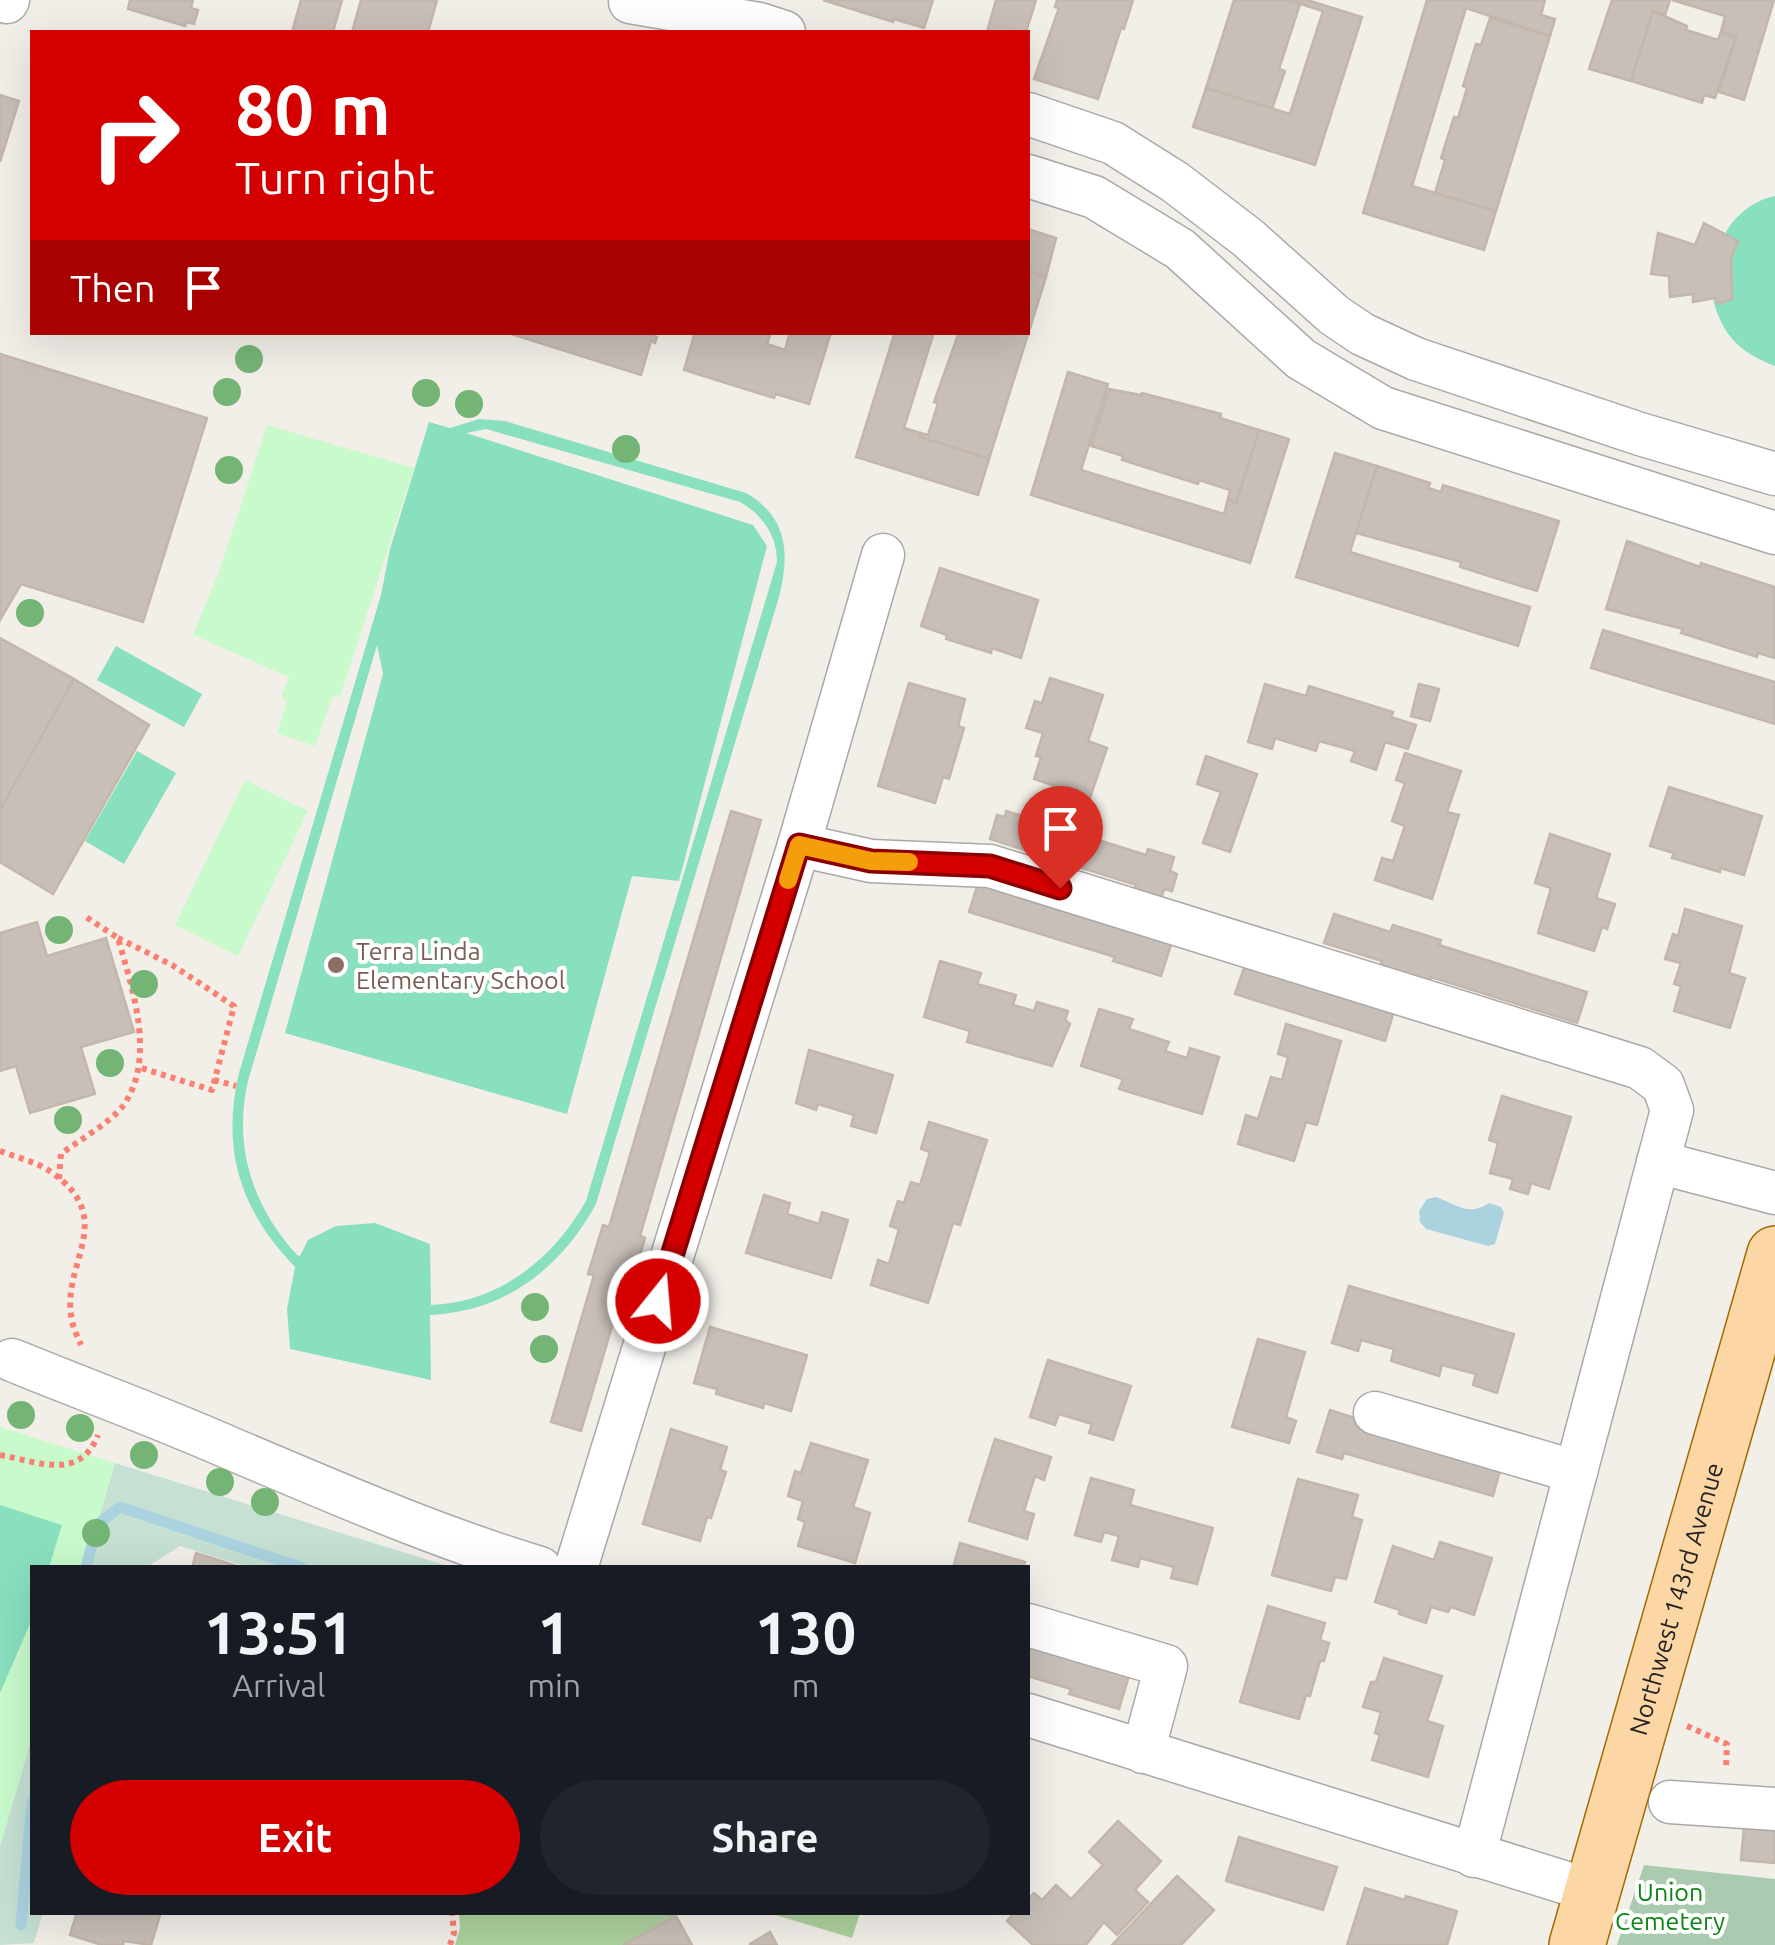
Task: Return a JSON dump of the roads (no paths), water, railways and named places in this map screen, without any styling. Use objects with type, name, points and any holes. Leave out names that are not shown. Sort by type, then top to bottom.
[{"type":"main road","name":"Northwest 143rd Avenue","points":[[1577,1945],[1775,1254]]},
{"type":"lane","points":[[666,30],[630,2],[778,30]]},
{"type":"lane","points":[[1030,115],[1113,143],[1175,182],[1362,334],[1416,359],[1668,443],[1775,474]]},
{"type":"lane","points":[[1030,177],[1094,197],[1180,249],[1300,359],[1383,408],[1775,533]]},
{"type":"lane","points":[[577,1565],[799,845],[883,555]]},
{"type":"lane","points":[[799,845],[871,861],[990,866],[1640,1068],[1663,1085],[1672,1110],[1474,1856]]},
{"type":"lane","points":[[1658,1162],[1775,1194]]},
{"type":"lane","points":[[12,1360],[429,1531],[531,1565]]},
{"type":"lane","points":[[1376,1412],[1576,1472]]},
{"type":"lane","points":[[1030,1626],[1166,1666],[1143,1752]]},
{"type":"lane","points":[[1030,1717],[1592,1891]]},
{"type":"lane","points":[[1670,1802],[1775,1809]]},
{"type":"water","points":[[1436,1197],[1468,1209],[1489,1203],[1501,1207],[1504,1213],[1495,1244],[1488,1246],[1426,1229],[1420,1222],[1419,1211],[1427,1199]]},
{"type":"waterway","points":[[87,1565],[97,1525],[120,1507],[294,1565]]},
{"type":"waterway","points":[[21,1925],[30,1824]]},
{"type":"place","name":"Terra Linda Elementary School","points":[[336,965]]},
{"type":"park label","name":"Union Cemetery","points":[[1670,1906]]}]
